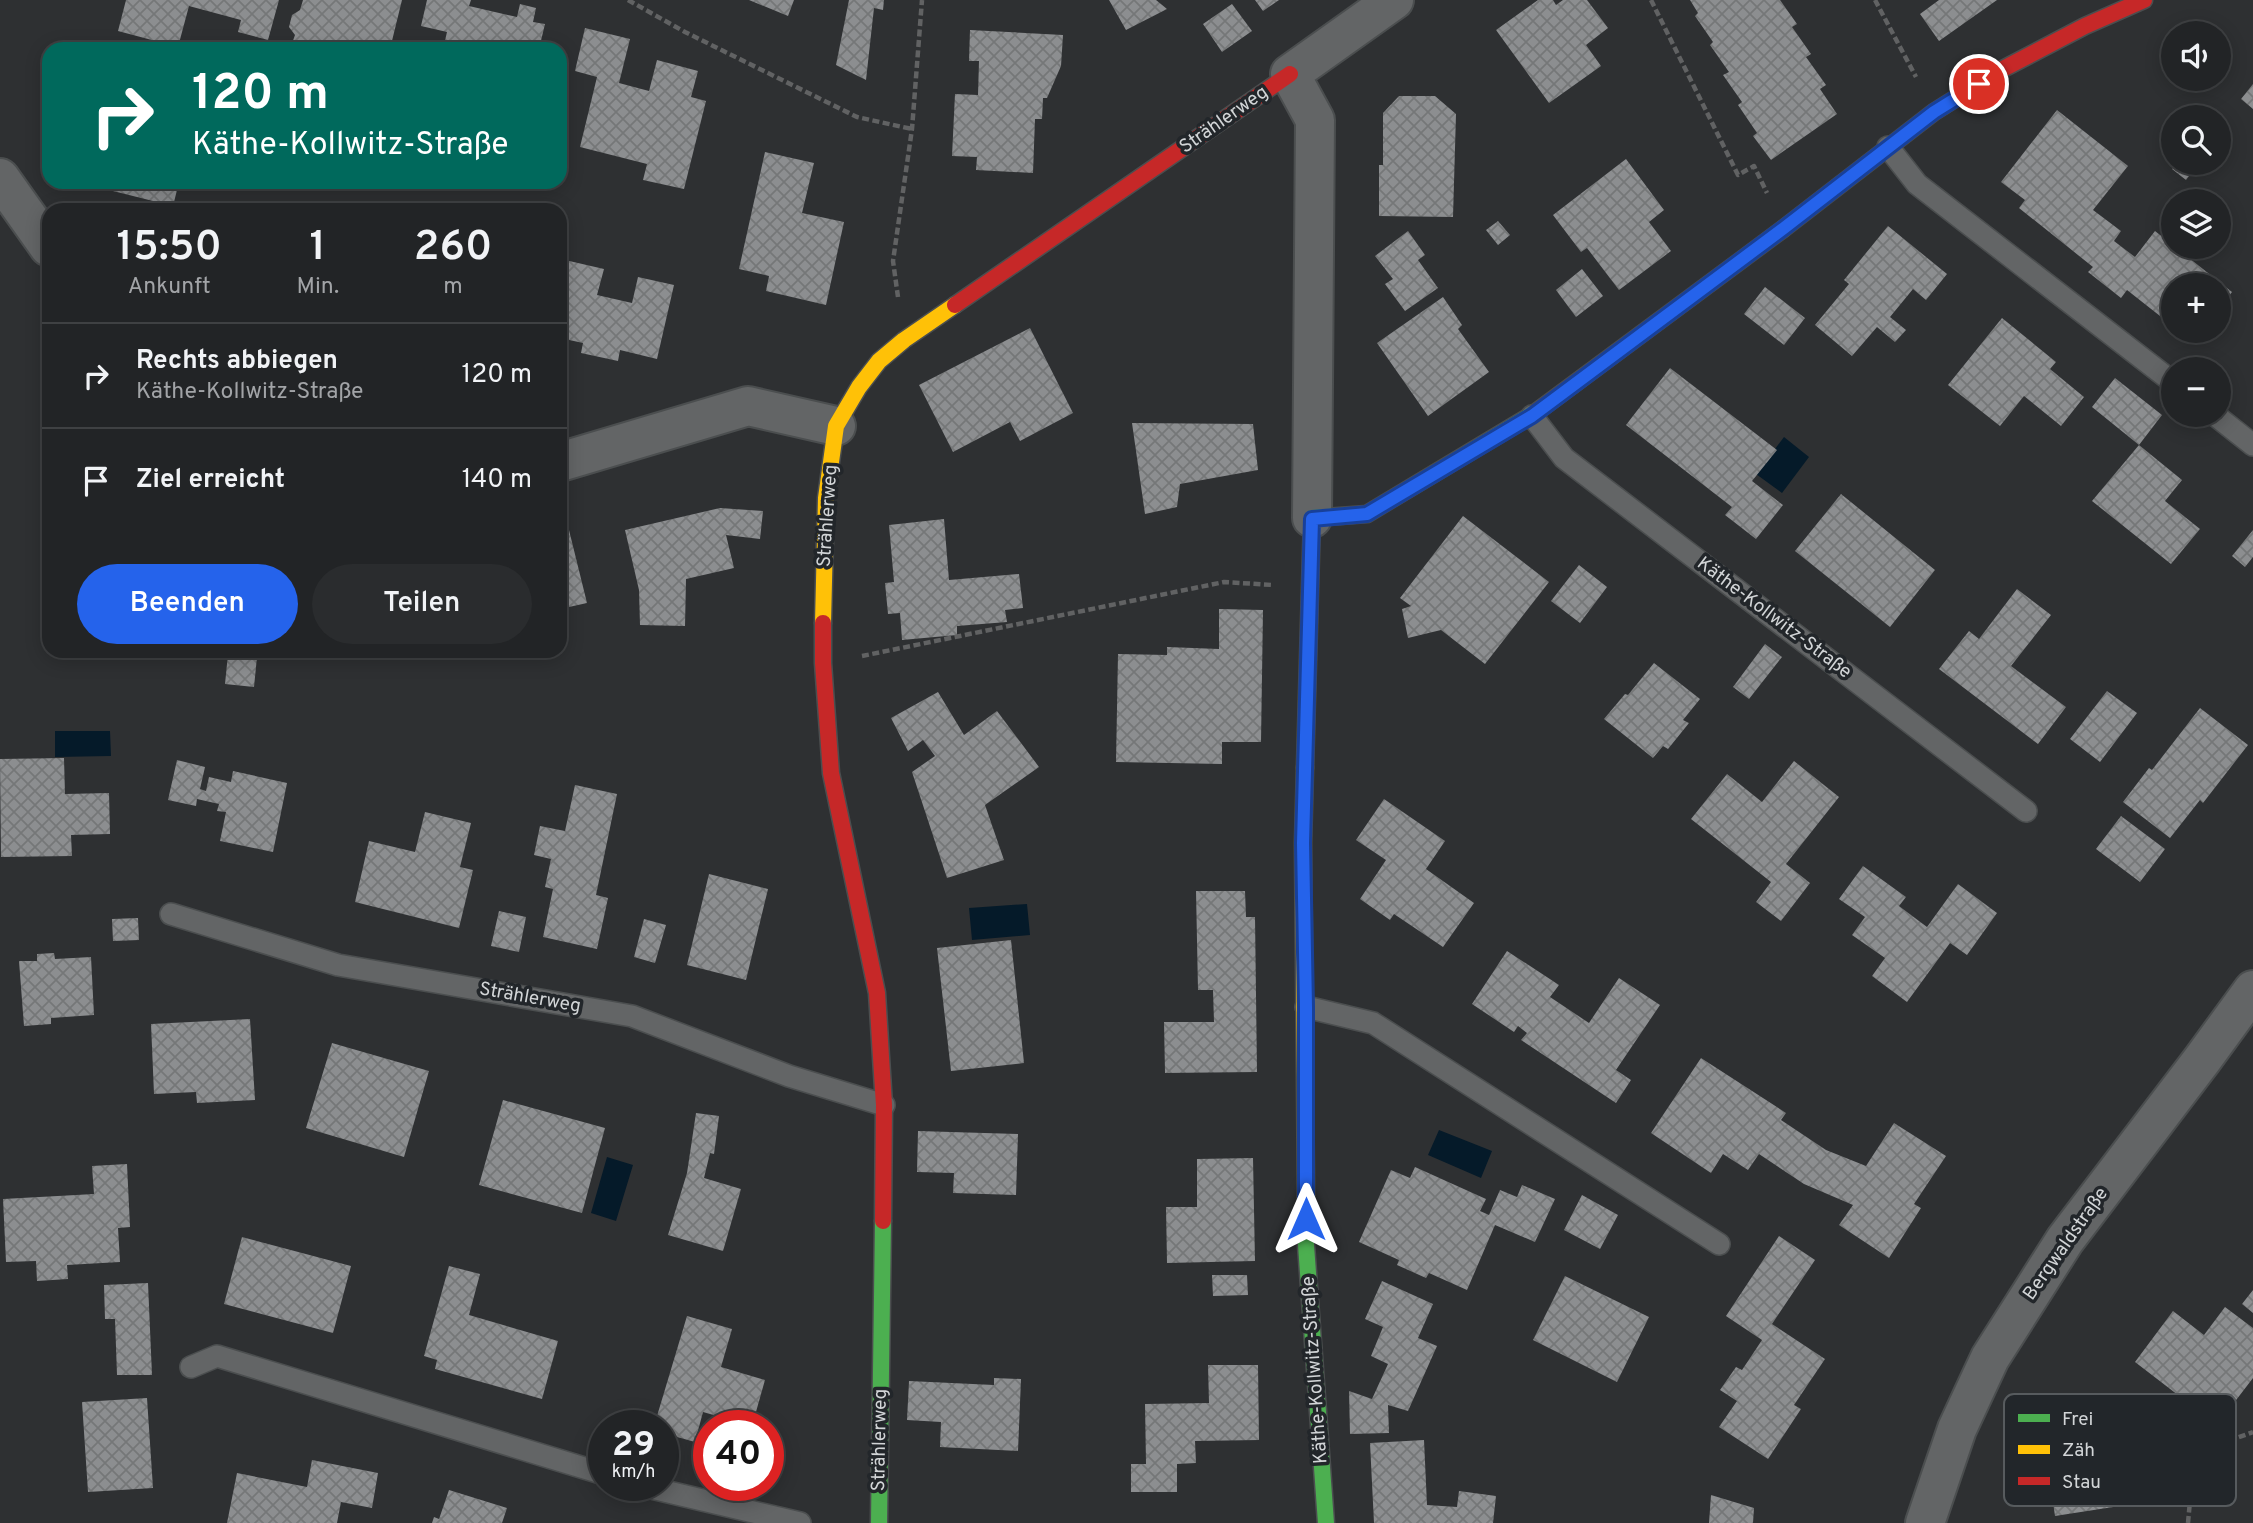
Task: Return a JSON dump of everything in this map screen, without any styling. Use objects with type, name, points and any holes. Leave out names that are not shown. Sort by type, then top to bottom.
[{"type":"street","name":"Strählerweg","points":[[879,1523],[884,1105],[877,993],[831,773],[823,663],[826,498],[836,426],[859,387],[879,361],[904,340],[1290,75],[1394,0]]},
{"type":"street","points":[[1312,519],[1367,514],[1532,416],[1934,112],[2001,70],[2085,26],[2144,0]]},
{"type":"street","name":"Strählerweg","points":[[1290,75],[1315,120],[1312,519]]},
{"type":"street","points":[[0,178],[42,237]]},
{"type":"street","points":[[567,460],[748,406],[836,426]]},
{"type":"street","name":"Käthe-Kollwitz-Straße","points":[[1312,519],[1308,587],[1303,843],[1306,1245],[1326,1523]]},
{"type":"street","name":"Bergwaldstraße","points":[[1925,1523],[1957,1429],[1990,1358],[2065,1240],[2253,990]]},
{"type":"lane","points":[[1888,147],[1917,184],[2161,373]]},
{"type":"lane","name":"Käthe-Kollwitz-Straße","points":[[1532,416],[1564,458],[2026,811]]},
{"type":"lane","points":[[2231,427],[2253,444]]},
{"type":"lane","name":"Strählerweg","points":[[171,914],[338,965],[632,1016],[789,1076],[884,1105]]},
{"type":"lane","points":[[1306,1007],[1373,1023],[1719,1244]]},
{"type":"lane","points":[[191,1367],[218,1356],[588,1469]]},
{"type":"lane","points":[[679,1494],[800,1523]]},
{"type":"path","points":[[628,0],[685,32],[858,117],[912,129]]},
{"type":"path","points":[[893,261],[912,129],[922,0]]},
{"type":"path","points":[[1651,0],[1738,175],[1754,166],[1784,228]]},
{"type":"path","points":[[1875,0],[1934,112]]},
{"type":"path","points":[[823,663],[1224,583],[1308,587]]},
{"type":"path","points":[[2236,1438],[2253,1432]]},
{"type":"water","points":[[1784,437],[1809,457],[1782,493],[1756,474]]},
{"type":"water","points":[[55,731],[110,731],[111,756],[55,757]]},
{"type":"water","points":[[1027,904],[1030,935],[972,940],[969,908]]},
{"type":"water","points":[[1439,1130],[1492,1151],[1481,1178],[1428,1155]]},
{"type":"water","points":[[607,1157],[633,1165],[616,1221],[591,1213]]},
{"type":"building","points":[[126,0],[279,0],[268,40],[238,32],[241,20],[189,6],[179,42],[159,42],[118,31]]},
{"type":"building","points":[[303,0],[402,0],[392,42],[292,42],[295,35],[289,27],[292,15],[300,10]]},
{"type":"building","points":[[427,0],[471,0],[469,6],[517,17],[520,4],[536,8],[533,22],[545,24],[541,42],[445,42],[447,32],[421,26]]},
{"type":"building","points":[[749,0],[794,0],[788,16]]},
{"type":"building","points":[[849,0],[884,0],[883,10],[874,8],[866,80],[836,65]]},
{"type":"building","points":[[1109,0],[1156,0],[1167,9],[1126,30]]},
{"type":"building","points":[[1255,0],[1279,0],[1263,11]]},
{"type":"building","points":[[1538,0],[1553,0],[1556,5],[1563,0],[1587,0],[1608,28],[1586,45],[1601,66],[1549,103],[1496,30]]},
{"type":"building","points":[[1690,0],[1780,0],[1797,24],[1792,27],[1811,54],[1806,57],[1826,85],[1820,89],[1837,114],[1771,160],[1753,136],[1757,133],[1738,105],[1742,102],[1723,75],[1729,72],[1710,45],[1713,42],[1695,16],[1698,13]]},
{"type":"building","points":[[1939,0],[1997,0],[1939,41],[1920,14]]},
{"type":"building","points":[[1232,4],[1252,31],[1222,52],[1203,24]]},
{"type":"building","points":[[585,28],[630,39],[619,83],[649,91],[657,60],[698,71],[691,97],[706,101],[684,189],[643,180],[647,164],[580,147],[597,77],[575,71]]},
{"type":"building","points":[[970,30],[1063,35],[1061,66],[1047,98],[1043,98],[1042,119],[1035,119],[1033,173],[976,170],[977,157],[952,156],[955,94],[978,95],[979,61],[969,61]]},
{"type":"building","points":[[2253,84],[2253,109],[2241,99]]},
{"type":"building","points":[[1399,96],[1435,96],[1456,114],[1453,217],[1379,216],[1383,113]]},
{"type":"building","points":[[2057,110],[2128,166],[2093,210],[2121,231],[2114,241],[2135,257],[2155,231],[2161,236],[2161,259],[2190,259],[2208,273],[2161,273],[2161,317],[2127,290],[2121,298],[2088,272],[2093,267],[2019,208],[2025,200],[2001,182]]},
{"type":"building","points":[[765,152],[814,163],[802,213],[844,222],[826,305],[766,291],[769,276],[739,269]]},
{"type":"building","points":[[1626,159],[1664,210],[1649,222],[1671,251],[1619,290],[1587,248],[1581,252],[1553,215]]},
{"type":"building","points":[[105,189],[177,189],[174,203],[161,203]]},
{"type":"building","points":[[1498,221],[1510,235],[1498,245],[1486,230]]},
{"type":"building","points":[[1888,226],[1947,274],[1926,300],[1913,289],[1890,317],[1906,330],[1895,342],[1877,327],[1852,356],[1815,325],[1849,284],[1844,280]]},
{"type":"building","points":[[1408,231],[1425,255],[1418,260],[1438,288],[1405,311],[1385,284],[1393,279],[1375,256]]},
{"type":"building","points":[[567,260],[604,269],[597,295],[632,303],[638,277],[674,285],[657,359],[620,350],[618,361],[581,353],[583,343],[567,340]]},
{"type":"building","points":[[1582,269],[1603,296],[1576,317],[1556,290]]},
{"type":"building","points":[[1765,287],[1805,318],[1784,345],[1744,314]]},
{"type":"building","points":[[1443,297],[1462,325],[1458,329],[1489,372],[1428,416],[1377,343]]},
{"type":"building","points":[[2002,318],[2056,362],[2050,369],[2084,397],[2061,426],[2024,396],[2000,426],[1948,385]]},
{"type":"building","points":[[1030,328],[1073,413],[1020,441],[1010,422],[953,452],[919,385]]},
{"type":"building","points":[[1670,368],[1777,450],[1752,481],[1783,505],[1756,539],[1725,515],[1732,507],[1626,425]]},
{"type":"building","points":[[2115,378],[2161,416],[2139,445],[2092,407]]},
{"type":"building","points":[[1132,423],[1253,424],[1258,470],[1180,484],[1177,507],[1145,514]]},
{"type":"building","points":[[2139,445],[2182,480],[2165,501],[2200,529],[2171,564],[2092,501]]},
{"type":"building","points":[[1841,494],[1935,570],[1890,627],[1795,551]]},
{"type":"building","points":[[720,508],[763,511],[760,539],[726,535],[734,568],[686,579],[685,626],[640,625],[639,590],[625,530]]},
{"type":"building","points":[[1463,516],[1549,582],[1485,664],[1441,630],[1408,638],[1402,609],[1411,606],[1400,598]]},
{"type":"building","points":[[944,519],[949,580],[1019,574],[1023,608],[1005,610],[1007,622],[957,626],[957,635],[902,640],[900,613],[888,614],[885,583],[894,582],[889,525]]},
{"type":"building","points":[[567,530],[587,603],[567,607]]},
{"type":"building","points":[[2253,530],[2253,557],[2245,567],[2232,556]]},
{"type":"building","points":[[1579,565],[1607,587],[1580,623],[1551,601]]},
{"type":"building","points":[[2017,589],[2051,615],[2011,666],[2066,707],[2038,744],[1939,669],[1969,631],[1979,639]]},
{"type":"building","points":[[1219,609],[1263,610],[1261,742],[1222,742],[1222,764],[1116,762],[1118,654],[1167,655],[1167,647],[1219,649]]},
{"type":"building","points":[[1765,644],[1782,657],[1749,699],[1733,687]]},
{"type":"building","points":[[228,658],[257,658],[254,687],[225,684]]},
{"type":"building","points":[[1654,663],[1700,699],[1683,720],[1689,723],[1668,749],[1663,746],[1653,758],[1604,719]]},
{"type":"building","points":[[2107,691],[2137,713],[2100,762],[2070,739]]},
{"type":"building","points":[[938,692],[964,735],[997,711],[1039,767],[985,805],[1004,860],[947,878],[912,772],[935,756],[923,740],[908,751],[891,718]]},
{"type":"building","points":[[2200,708],[2248,745],[2203,803],[2200,800],[2170,838],[2123,802],[2149,768],[2152,770]]},
{"type":"building","points":[[64,758],[65,794],[109,793],[110,834],[71,835],[72,856],[1,857],[0,759]]},
{"type":"building","points":[[177,760],[205,767],[200,789],[206,791],[209,777],[231,782],[233,771],[287,783],[273,852],[220,841],[226,812],[217,811],[219,804],[197,799],[196,806],[168,800]]},
{"type":"building","points":[[1794,761],[1839,797],[1786,864],[1810,883],[1781,921],[1756,902],[1771,882],[1691,819],[1727,774],[1762,802]]},
{"type":"building","points":[[575,785],[617,794],[596,895],[608,898],[597,949],[543,937],[553,889],[545,887],[551,859],[534,855],[540,826],[565,831]]},
{"type":"building","points":[[1384,799],[1445,841],[1426,869],[1474,903],[1443,947],[1394,914],[1390,920],[1360,899],[1386,860],[1356,840]]},
{"type":"building","points":[[425,812],[471,823],[460,867],[473,870],[459,928],[355,902],[369,841],[415,852]]},
{"type":"building","points":[[2121,816],[2165,849],[2140,882],[2096,849]]},
{"type":"building","points":[[1863,866],[1906,897],[1899,906],[1927,927],[1958,884],[1997,913],[1967,955],[1950,943],[1907,1002],[1872,976],[1885,958],[1852,935],[1865,917],[1839,899]]},
{"type":"building","points":[[709,874],[768,889],[746,980],[687,965]]},
{"type":"building","points":[[1196,891],[1245,891],[1246,917],[1255,917],[1257,1072],[1165,1073],[1164,1022],[1214,1022],[1213,990],[1198,990]]},
{"type":"building","points":[[499,911],[526,917],[519,952],[491,946]]},
{"type":"building","points":[[138,918],[139,940],[113,941],[112,919]]},
{"type":"building","points":[[644,919],[666,925],[655,963],[634,957]]},
{"type":"building","points":[[1011,940],[1024,1063],[951,1071],[937,948]]},
{"type":"building","points":[[1507,951],[1559,985],[1550,997],[1589,1023],[1619,978],[1660,1005],[1616,1070],[1631,1080],[1616,1103],[1521,1040],[1527,1033],[1518,1026],[1514,1032],[1472,1004]]},
{"type":"building","points":[[54,953],[55,959],[91,957],[94,1015],[51,1018],[51,1024],[24,1026],[19,961],[37,961],[37,954]]},
{"type":"building","points":[[250,1019],[255,1100],[197,1103],[196,1092],[154,1094],[151,1024]]},
{"type":"building","points":[[332,1043],[429,1071],[404,1157],[306,1128]]},
{"type":"building","points":[[1701,1058],[1786,1113],[1781,1120],[1826,1150],[1866,1166],[1894,1123],[1946,1156],[1914,1204],[1921,1208],[1889,1258],[1839,1225],[1853,1205],[1804,1184],[1759,1154],[1748,1170],[1723,1154],[1711,1173],[1651,1133]]},
{"type":"building","points":[[503,1100],[605,1128],[582,1213],[479,1185]]},
{"type":"building","points":[[696,1113],[719,1116],[714,1154],[710,1153],[704,1178],[741,1189],[723,1251],[668,1235],[687,1173]]},
{"type":"building","points":[[918,1131],[1018,1134],[1016,1195],[953,1193],[954,1173],[917,1172]]},
{"type":"building","points":[[1253,1158],[1255,1261],[1167,1263],[1166,1207],[1197,1207],[1197,1159]]},
{"type":"building","points":[[127,1164],[130,1227],[118,1228],[120,1262],[67,1265],[68,1279],[37,1281],[36,1261],[6,1262],[3,1199],[94,1194],[92,1166]]},
{"type":"building","points":[[1415,1167],[1486,1199],[1480,1211],[1489,1215],[1500,1190],[1517,1197],[1522,1185],[1555,1199],[1535,1242],[1495,1225],[1467,1290],[1429,1273],[1426,1278],[1397,1265],[1399,1260],[1359,1242],[1391,1170],[1410,1178]]},
{"type":"building","points":[[1582,1195],[1618,1215],[1600,1249],[1564,1230]]},
{"type":"building","points":[[1779,1236],[1815,1260],[1772,1324],[1825,1359],[1794,1405],[1801,1409],[1768,1459],[1719,1427],[1737,1401],[1720,1390],[1736,1367],[1742,1370],[1762,1340],[1726,1316]]},
{"type":"building","points":[[242,1237],[351,1266],[333,1333],[224,1304]]},
{"type":"building","points":[[449,1266],[480,1274],[469,1315],[558,1341],[542,1399],[435,1369],[437,1360],[424,1356]]},
{"type":"building","points":[[1212,1275],[1247,1275],[1248,1295],[1213,1296]]},
{"type":"building","points":[[1565,1276],[1649,1317],[1617,1382],[1533,1340]]},
{"type":"building","points":[[1382,1281],[1433,1304],[1418,1338],[1437,1346],[1408,1411],[1388,1405],[1389,1433],[1350,1434],[1349,1391],[1372,1399],[1388,1364],[1371,1356],[1383,1327],[1365,1319]]},
{"type":"building","points":[[148,1283],[152,1375],[117,1375],[115,1319],[105,1319],[104,1285]]},
{"type":"building","points":[[2253,1290],[2253,1313],[2242,1304]]},
{"type":"building","points":[[2225,1307],[2253,1328],[2253,1378],[2236,1400],[2236,1394],[2177,1394],[2135,1362],[2173,1311],[2204,1335]]},
{"type":"building","points":[[687,1316],[732,1329],[721,1367],[765,1380],[757,1410],[693,1410],[693,1441],[679,1438],[679,1410],[659,1410]]},
{"type":"building","points":[[1208,1365],[1258,1365],[1259,1440],[1195,1441],[1196,1463],[1177,1464],[1177,1492],[1131,1492],[1131,1464],[1146,1464],[1145,1404],[1209,1403]]},
{"type":"building","points":[[994,1378],[1021,1379],[1018,1451],[940,1447],[941,1422],[907,1420],[909,1381],[994,1385]]},
{"type":"building","points":[[147,1398],[153,1488],[88,1492],[82,1402]]},
{"type":"building","points":[[1424,1440],[1427,1505],[1457,1507],[1459,1491],[1496,1496],[1493,1523],[1374,1523],[1370,1443]]},
{"type":"building","points":[[312,1460],[378,1473],[372,1508],[341,1502],[337,1523],[227,1523],[237,1473],[307,1487]]},
{"type":"building","points":[[449,1490],[507,1508],[502,1523],[432,1523],[434,1517],[439,1519]]},
{"type":"building","points":[[1711,1495],[1754,1508],[1753,1523],[1709,1523]]},
{"type":"building","points":[[2054,1506],[2120,1506],[2055,1516]]},
{"type":"traffic: fast","points":[[1305,768],[1312,518],[1367,514],[1535,413]]},
{"type":"traffic: fast","points":[[1306,1196],[1306,1245],[1326,1523]]},
{"type":"traffic: fast","points":[[879,1523],[883,1221]]},
{"type":"traffic: slow","points":[[1783,229],[1934,112],[1999,71]]},
{"type":"traffic: slow","points":[[823,623],[826,498],[836,426],[859,387],[879,361],[955,305]]},
{"type":"traffic: slow","points":[[1305,768],[1303,843],[1306,1196]]},
{"type":"traffic: jam","points":[[1999,71],[2085,26],[2144,0]]},
{"type":"traffic: jam","points":[[955,305],[1290,74]]},
{"type":"traffic: jam","points":[[1535,413],[1783,229]]},
{"type":"traffic: jam","points":[[823,623],[823,663],[831,773],[877,993],[884,1105],[883,1221]]},
{"type":"route","points":[[1306,1219],[1303,843],[1308,587],[1312,519],[1367,514],[1532,416],[1934,112],[1979,84]]}]
